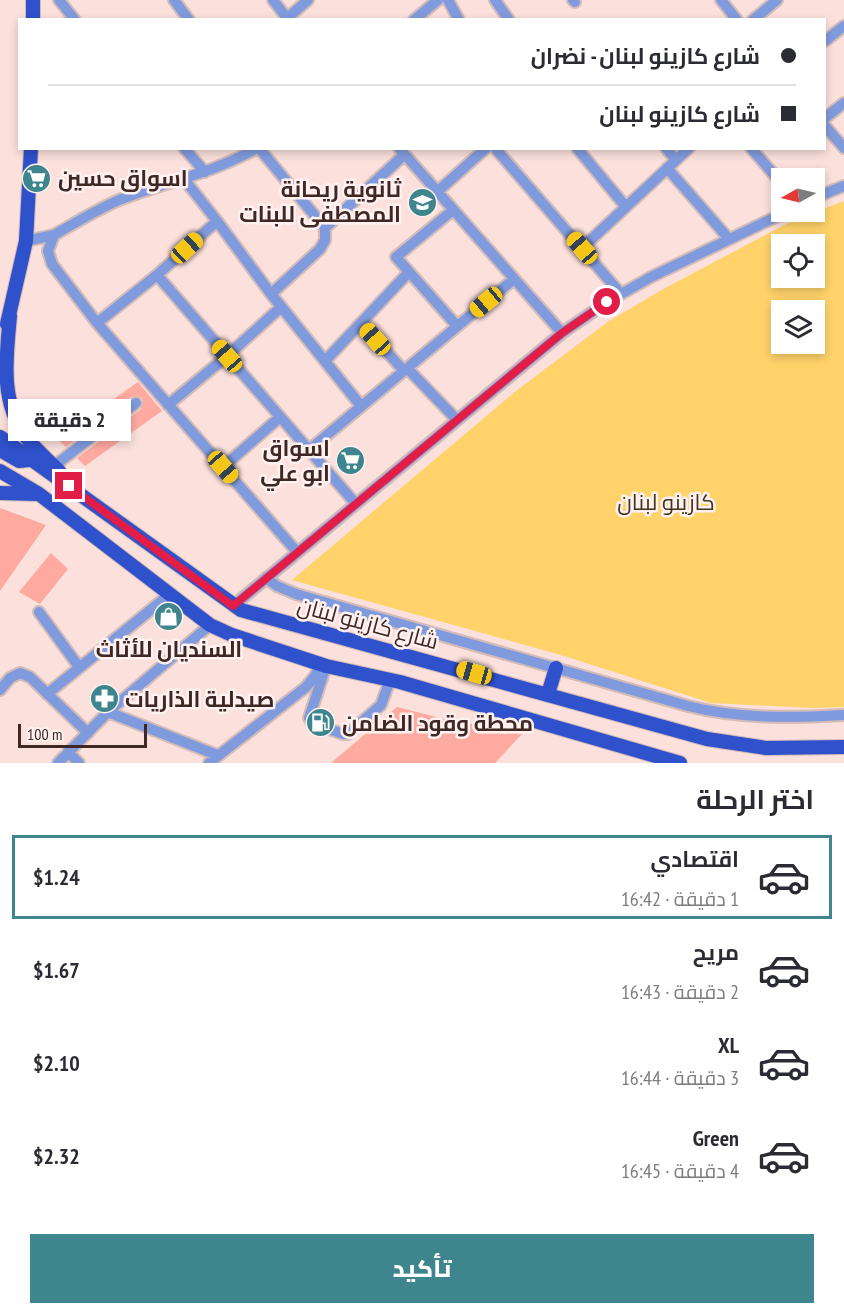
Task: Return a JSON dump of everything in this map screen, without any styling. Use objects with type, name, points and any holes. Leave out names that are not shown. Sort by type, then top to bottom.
[{"type":"main road","points":[[33,0],[33,18]]},
{"type":"main road","points":[[0,346],[10,316],[26,241],[31,150]]},
{"type":"main road","points":[[10,316],[5,373],[10,405],[15,419],[26,436],[84,496]]},
{"type":"main road","name":"شارع كازينو لبنان","points":[[0,437],[233,606],[250,613],[727,743],[776,749],[844,747]]},
{"type":"main road","points":[[0,450],[19,461],[31,460]]},
{"type":"main road","points":[[0,471],[39,494],[210,625],[240,638],[323,665],[390,680],[680,763]]},
{"type":"main road","points":[[0,493],[39,494]]},
{"type":"main road","points":[[548,694],[555,668]]},
{"type":"street","points":[[59,0],[73,18]]},
{"type":"street","points":[[174,0],[188,18]]},
{"type":"street","points":[[273,0],[285,18]]},
{"type":"street","points":[[287,18],[308,0]]},
{"type":"street","points":[[416,18],[438,0]]},
{"type":"street","points":[[448,0],[458,18]]},
{"type":"street","points":[[495,0],[507,18]]},
{"type":"street","points":[[721,0],[735,18]]},
{"type":"street","points":[[755,18],[777,0]]},
{"type":"street","points":[[826,39],[844,26]]},
{"type":"street","points":[[826,117],[844,104]]},
{"type":"street","points":[[826,127],[844,148]]},
{"type":"street","points":[[186,150],[205,172]]},
{"type":"street","points":[[26,241],[54,235],[119,200],[205,172],[242,158],[255,150]]},
{"type":"street","points":[[260,150],[325,228],[325,240],[320,249],[271,294]]},
{"type":"street","points":[[437,192],[484,150]]},
{"type":"street","points":[[497,150],[621,294]]},
{"type":"street","points":[[579,150],[626,207]]},
{"type":"street","points":[[668,150],[676,160]]},
{"type":"street","points":[[582,248],[687,150]]},
{"type":"street","points":[[753,150],[771,171]]},
{"type":"street","points":[[325,228],[401,152],[562,333]]},
{"type":"street","points":[[667,168],[729,239]]},
{"type":"street","points":[[184,179],[281,307],[361,406]]},
{"type":"street","points":[[825,194],[844,186]]},
{"type":"street","points":[[453,210],[396,257],[457,326]]},
{"type":"street","points":[[233,606],[562,333],[621,294],[771,219]]},
{"type":"street","points":[[97,323],[158,275],[217,220]]},
{"type":"street","points":[[54,235],[48,250],[51,264],[97,323],[297,552]]},
{"type":"street","points":[[325,361],[409,272]]},
{"type":"street","points":[[158,275],[355,503]]},
{"type":"street","points":[[309,450],[514,279]]},
{"type":"street","points":[[168,405],[281,307]]},
{"type":"street","points":[[361,323],[456,419]]},
{"type":"street","points":[[54,466],[136,403]]},
{"type":"street","points":[[223,467],[280,417]]},
{"type":"street","points":[[266,578],[277,586],[296,594],[688,706],[725,714],[772,718],[844,716]]},
{"type":"street","points":[[47,694],[169,595]]},
{"type":"street","points":[[39,612],[79,667]]},
{"type":"street","points":[[58,763],[108,712],[210,625]]},
{"type":"street","points":[[108,712],[213,759],[306,687],[323,665]]},
{"type":"street","points":[[323,665],[309,718],[312,723],[343,734],[351,732],[381,705],[390,680]]},
{"type":"street","points":[[0,690],[10,678],[20,673],[30,677],[88,733]]},
{"type":"street","points":[[68,752],[79,763]]},
{"type":"green space","name":"كازينو لبنان","points":[[844,201],[844,707],[811,708],[711,703],[561,655],[292,580],[516,391],[609,321],[667,287],[790,222],[825,222],[825,208]]},
{"type":"building","points":[[138,382],[162,411],[85,466],[77,458],[141,409],[142,398],[131,397],[66,447],[57,439]]},
{"type":"building","points":[[0,508],[46,525],[0,591]]},
{"type":"building","points":[[51,553],[68,569],[40,604],[19,592]]},
{"type":"building","points":[[397,707],[468,725],[476,722],[522,734],[495,763],[331,763]]},
{"type":"place","name":"اسواق حسين","points":[[37,178]]},
{"type":"place","name":"ثانوية ريحانة المصطفى للبنات","points":[[422,202]]},
{"type":"place","name":"اسواق ابو علي","points":[[351,461]]},
{"type":"place","name":"السنديان للأثاث","points":[[169,617]]},
{"type":"place","name":"صيدلية الذاريات","points":[[104,699]]},
{"type":"place","name":"محطة وقود الضامن","points":[[321,723]]},
{"type":"route","points":[[69,486],[233,606],[456,419],[562,333],[607,302]]}]
